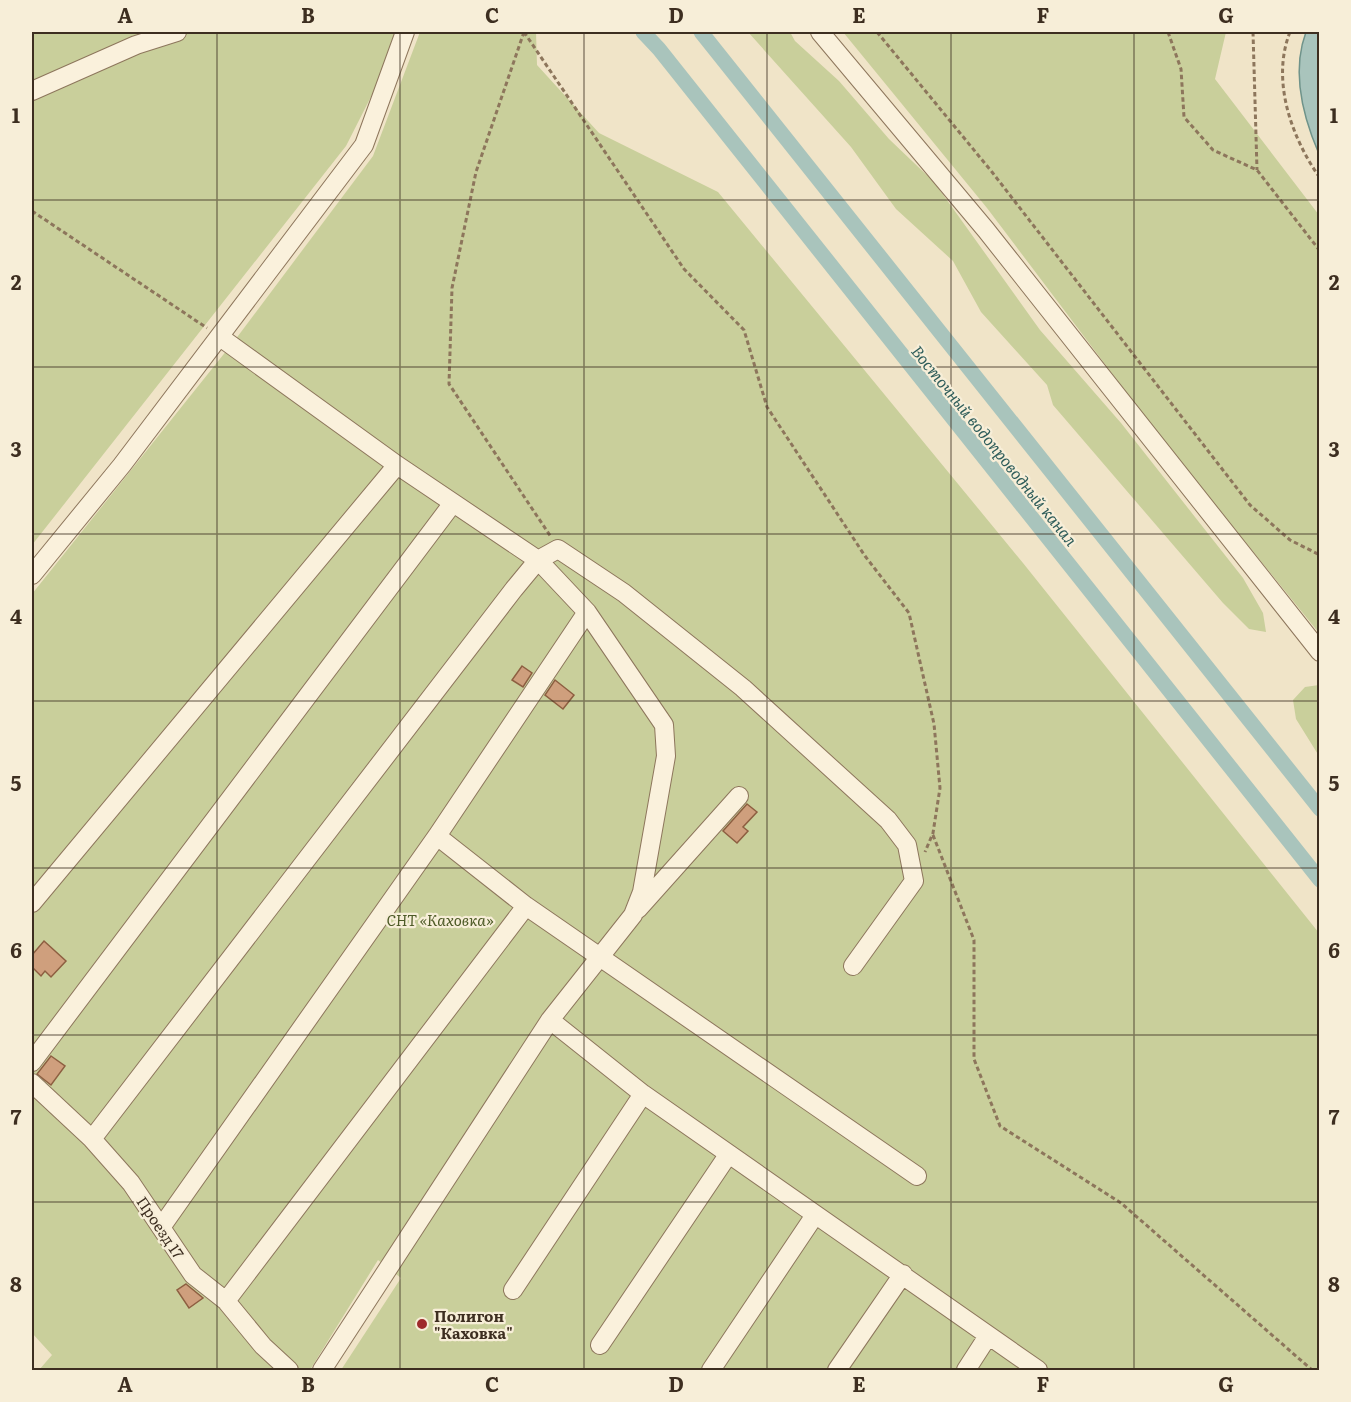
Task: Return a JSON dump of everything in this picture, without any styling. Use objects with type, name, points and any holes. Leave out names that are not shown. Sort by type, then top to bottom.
[{"type":"street","points":[[32,91],[136,45],[177,32]]},
{"type":"street","points":[[32,575],[122,465],[364,146],[405,32]]},
{"type":"street","points":[[820,32],[986,230],[1320,652]]},
{"type":"street","points":[[220,337],[397,465],[538,560],[587,612],[664,725],[666,756],[642,892],[633,915]]},
{"type":"street","points":[[32,903],[397,465]]},
{"type":"street","points":[[32,1062],[453,503]]},
{"type":"street","points":[[92,1139],[538,560],[558,549],[624,593],[743,688],[888,820],[907,845],[914,881],[853,966]]},
{"type":"street","points":[[162,1226],[437,836],[587,612]]},
{"type":"street","points":[[322,1371],[550,1020],[633,915],[739,796]]},
{"type":"street","points":[[437,836],[526,906],[917,1176]]},
{"type":"street","points":[[226,1300],[526,906]]},
{"type":"street","points":[[550,1020],[643,1094],[903,1274],[1038,1371]]},
{"type":"street","name":"Проезд 17","points":[[32,1083],[92,1139],[131,1183],[193,1275],[226,1300],[263,1346],[289,1371]]},
{"type":"street","points":[[513,1290],[643,1094]]},
{"type":"street","points":[[600,1345],[728,1155]]},
{"type":"street","points":[[711,1371],[815,1215]]},
{"type":"street","points":[[837,1371],[903,1274]]},
{"type":"street","points":[[966,1371],[988,1336]]},
{"type":"path","points":[[524,32],[476,172],[452,288],[449,384],[558,549]]},
{"type":"path","points":[[524,32],[684,269],[744,330],[767,407],[865,556],[909,613],[934,724],[940,788],[933,833],[914,881]]},
{"type":"path","points":[[877,32],[992,172],[1250,505],[1290,540],[1320,555]]},
{"type":"path","points":[[1167,32],[1181,69],[1184,117],[1213,150],[1257,170],[1320,251]]},
{"type":"path","points":[[1253,32],[1257,170]]},
{"type":"path","points":[[1290,32],[1283,54],[1287,108],[1293,127],[1320,178]]},
{"type":"path","points":[[32,211],[220,337]]},
{"type":"path","points":[[933,833],[974,940],[974,1059],[1000,1126],[1121,1203],[1312,1371]]},
{"type":"green space","points":[[32,32],[398,32],[384,71],[346,146],[32,545]]},
{"type":"green space","name":"СНТ «Каховка»","points":[[420,32],[536,32],[537,65],[599,133],[718,192],[1023,563],[1319,933],[1319,1370],[341,1370],[401,1278],[378,1260],[310,1370],[39,1370],[52,1355],[32,1333],[32,594],[235,340],[373,156]]},
{"type":"green space","points":[[748,32],[790,32],[795,41],[839,81],[889,139],[934,182],[1040,330],[1121,423],[1243,578],[1263,613],[1266,632],[1249,629],[1223,603],[1053,405],[1047,385],[981,312],[953,261],[896,209],[851,147]]},
{"type":"green space","points":[[843,32],[1226,32],[1215,79],[1319,215],[1319,633],[1157,433],[987,208]]},
{"type":"green space","points":[[1320,685],[1319,756],[1296,719],[1293,700],[1305,687]]},
{"type":"water","points":[[1306,32],[1319,32],[1319,154],[1304,110],[1299,78],[1299,63]]},
{"type":"building","points":[[522,666],[532,673],[523,687],[512,680]]},
{"type":"building","points":[[555,680],[574,695],[563,709],[545,695]]},
{"type":"building","points":[[747,804],[757,812],[743,827],[748,831],[737,843],[723,831]]},
{"type":"building","points":[[44,941],[66,961],[51,977],[45,971],[41,976],[32,967],[32,955]]},
{"type":"building","points":[[51,1056],[65,1066],[51,1085],[37,1074]]},
{"type":"building","points":[[186,1284],[203,1298],[189,1308],[177,1290]]},
{"type":"waterway","name":"Восточный водопроводный канал","points":[[643,32],[659,49],[1320,880]]},
{"type":"waterway","name":"Восточный водопроводный канал","points":[[701,32],[1320,809]]},
{"type":"place","name":"Полигон \"Каховка\"","points":[[422,1324]]}]
